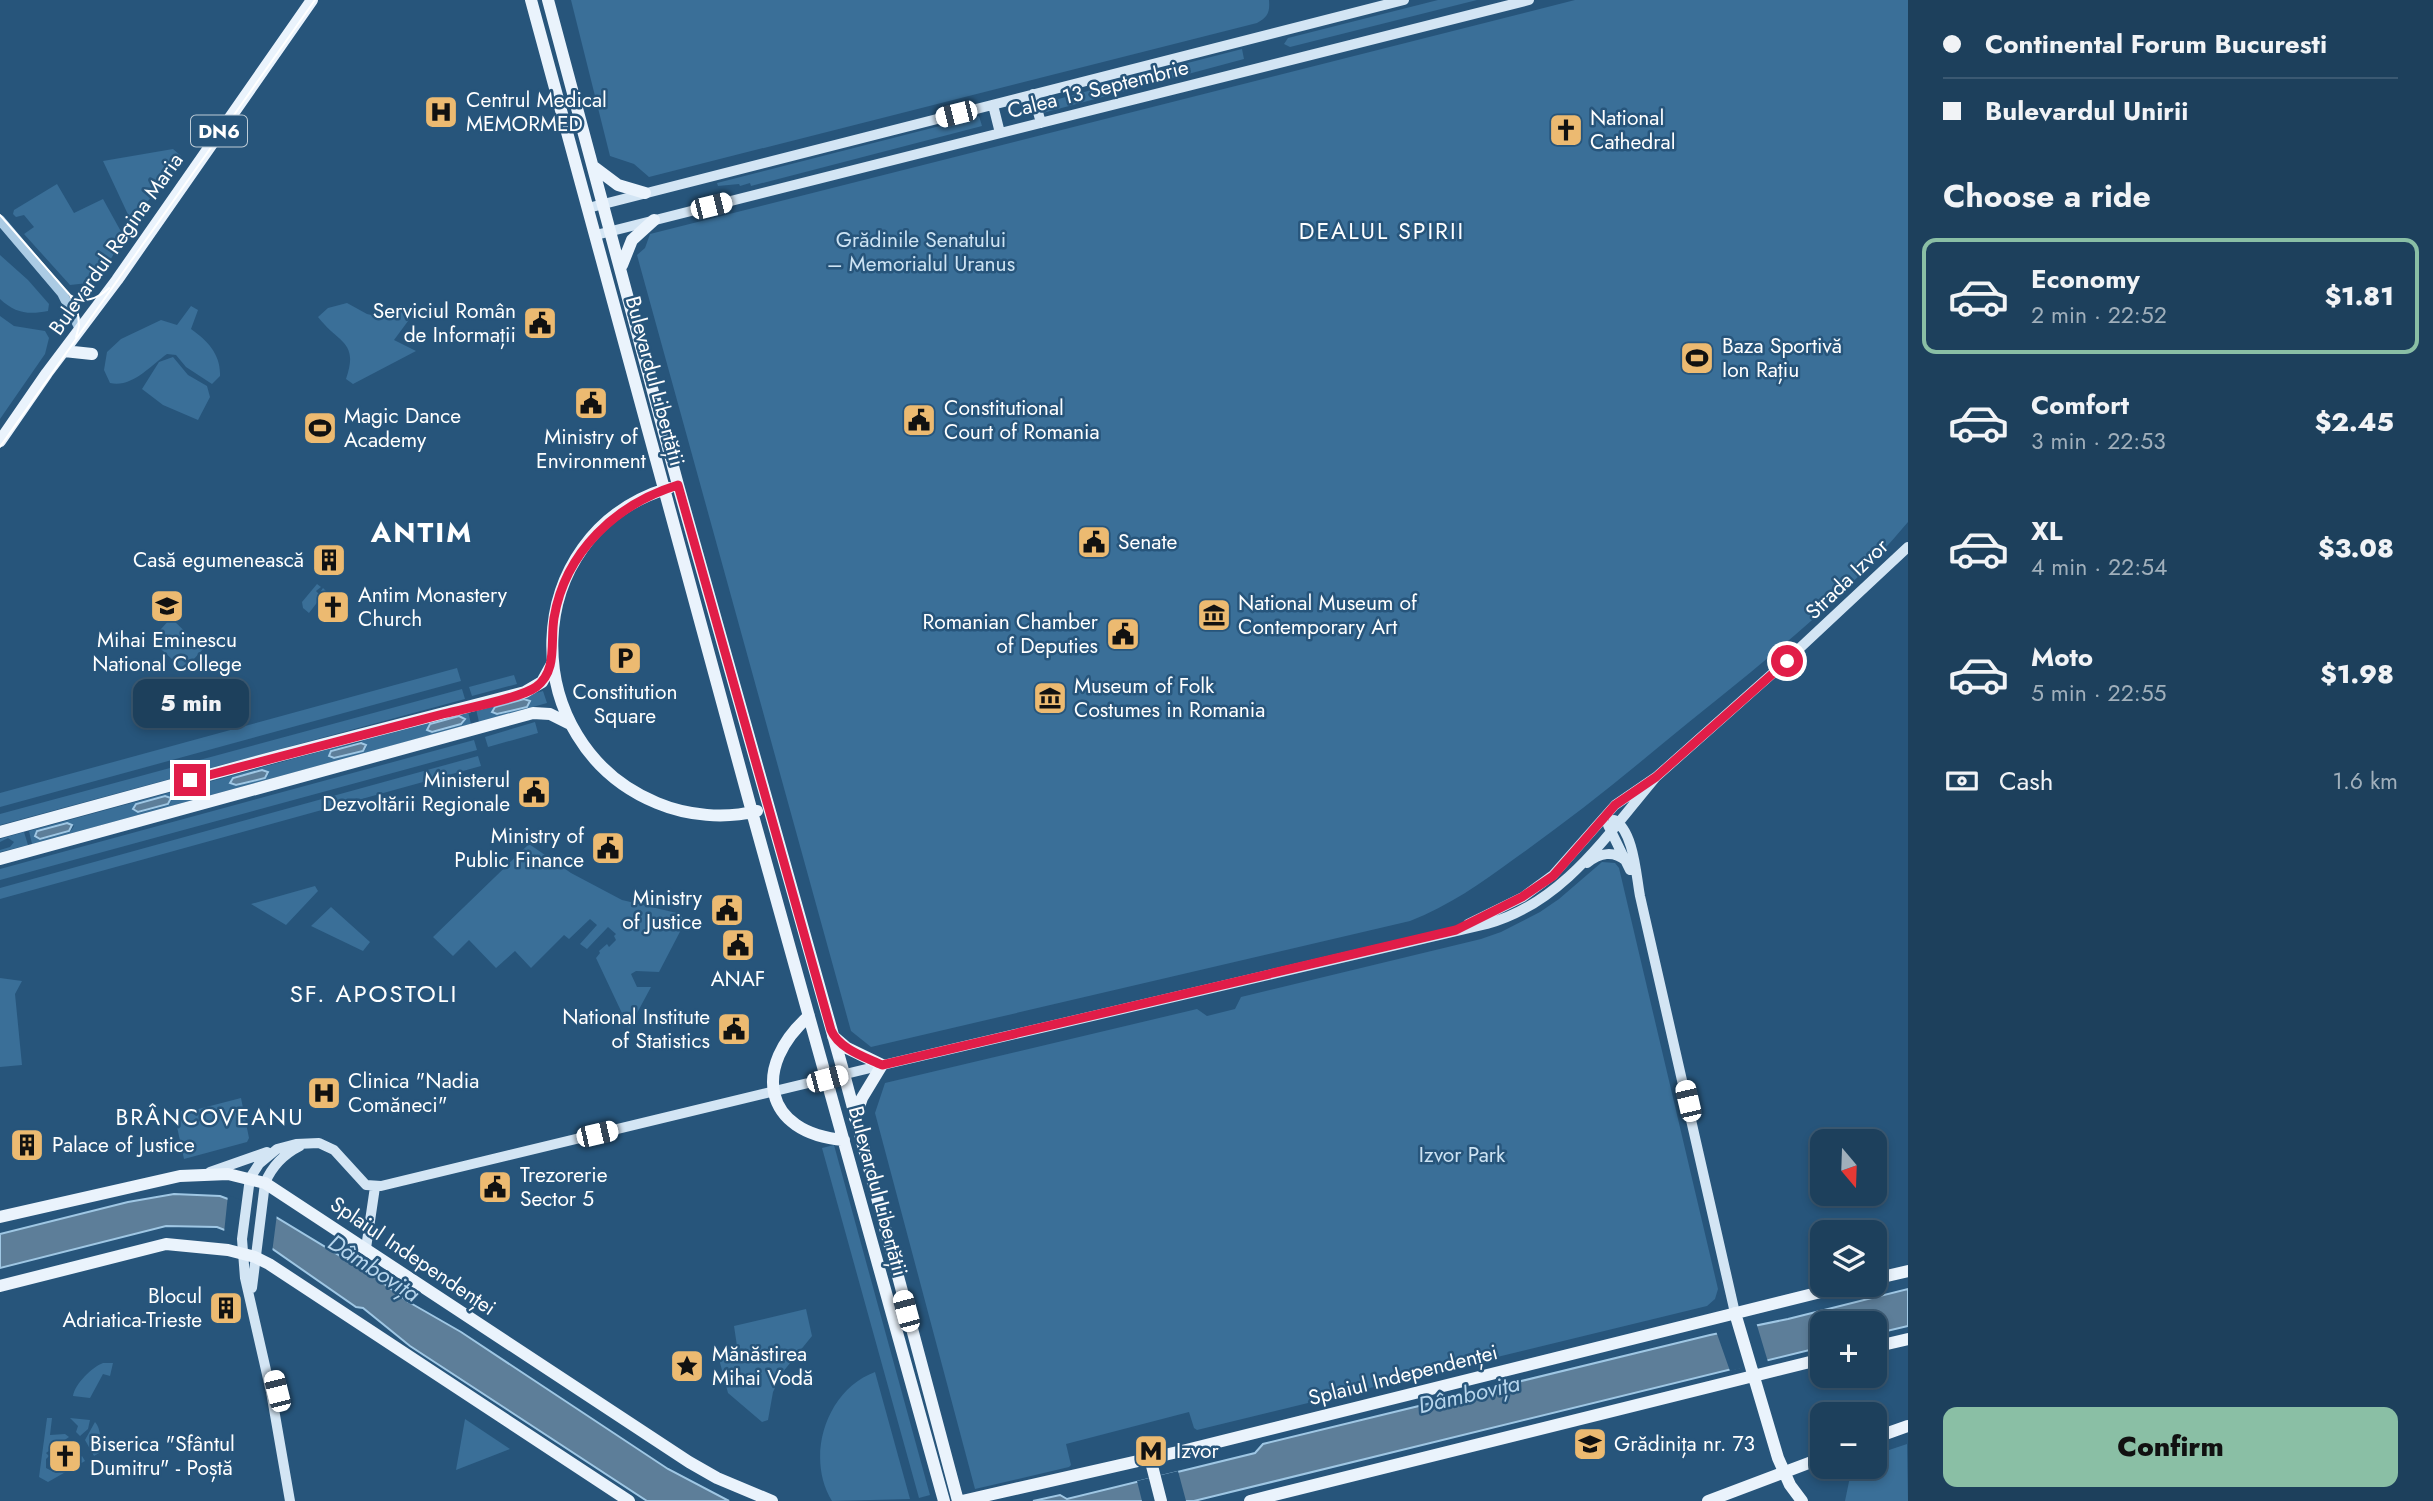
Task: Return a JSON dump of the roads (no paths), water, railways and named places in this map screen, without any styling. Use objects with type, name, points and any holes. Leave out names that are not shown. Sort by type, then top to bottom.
[{"type":"main road","name":"Bulevardul Regina Maria","points":[[0,441],[123,272],[312,0]]},
{"type":"main road","name":"Bulevardul Libertății","points":[[531,0],[752,812],[944,1501]]},
{"type":"main road","name":"Bulevardul Libertății","points":[[548,0],[678,485],[844,1074],[960,1501]]},
{"type":"main road","name":"Calea 13 Septembrie","points":[[588,208],[1404,0]]},
{"type":"main road","name":"Calea 13 Septembrie","points":[[596,235],[1529,0]]},
{"type":"main road","points":[[1033,94],[1041,123]]},
{"type":"main road","points":[[993,105],[1000,133]]},
{"type":"main road","points":[[594,167],[618,185],[645,193]]},
{"type":"main road","points":[[621,268],[632,240],[654,220]]},
{"type":"main road","points":[[64,351],[92,354]]},
{"type":"main road","points":[[678,485],[644,498],[618,514],[598,532],[580,555],[565,582],[557,604],[552,638],[552,664],[558,695],[581,743],[604,770],[647,799],[672,809],[701,814],[729,815],[767,808]]},
{"type":"main road","name":"Strada Izvor","points":[[1456,930],[1508,905],[1544,883],[1615,805],[1656,777],[1815,636],[1908,547]]},
{"type":"main road","points":[[0,832],[525,692],[542,682],[552,664]]},
{"type":"main road","points":[[0,859],[534,713],[550,714],[570,724]]},
{"type":"main road","name":"Strada Izvor","points":[[1574,873],[1656,777]]},
{"type":"main road","points":[[1605,816],[1618,822],[1630,846],[1736,1319],[1783,1473],[1802,1501]]},
{"type":"main road","points":[[1605,816],[1640,896]]},
{"type":"main road","points":[[205,1174],[276,1149],[319,1143],[329,1146],[363,1183],[375,1186],[1456,930],[1514,915],[1545,898],[1590,860],[1602,855],[1616,855],[1628,864]]},
{"type":"main road","points":[[809,1016],[795,1028],[779,1052],[774,1069],[774,1092],[786,1115],[805,1131],[823,1138],[844,1140]]},
{"type":"main road","points":[[833,1035],[847,1048],[882,1065]]},
{"type":"main road","points":[[855,1118],[866,1090],[882,1065]]},
{"type":"main road","points":[[290,1501],[271,1392],[245,1278],[265,1183],[281,1159],[306,1143]]},
{"type":"main road","points":[[276,1149],[259,1164],[250,1178],[242,1239],[251,1252],[629,1501]]},
{"type":"main road","name":"Splaiul Independenței","points":[[0,1217],[158,1180],[205,1174],[236,1174],[265,1183],[689,1462],[732,1485],[772,1501]]},
{"type":"main road","points":[[366,1248],[375,1186]]},
{"type":"main road","points":[[0,1286],[166,1244],[251,1252]]},
{"type":"main road","points":[[251,1252],[251,1285],[282,1416],[297,1501]]},
{"type":"main road","points":[[1887,1276],[1908,1271]]},
{"type":"main road","name":"Splaiul Independenței","points":[[960,1501],[1736,1319],[1810,1297]]},
{"type":"main road","points":[[1887,1344],[1908,1339]]},
{"type":"main road","points":[[1250,1501],[1752,1371],[1810,1361]]},
{"type":"main road","points":[[1887,1433],[1908,1426]]},
{"type":"main road","points":[[1150,1458],[1161,1501]]},
{"type":"main road","points":[[1708,1501],[1810,1463]]},
{"type":"street","points":[[0,220],[62,293],[80,329]]},
{"type":"water","points":[[524,699],[530,701],[527,707],[497,714],[492,712],[495,707]]},
{"type":"water","points":[[459,716],[465,719],[461,724],[432,732],[427,730],[430,724]]},
{"type":"water","points":[[361,743],[366,745],[363,751],[334,758],[329,756],[331,751]]},
{"type":"water","points":[[262,770],[268,772],[265,778],[236,785],[230,783],[233,778]]},
{"type":"water","points":[[165,796],[171,798],[168,804],[138,812],[133,809],[136,804]]},
{"type":"water","points":[[67,823],[72,825],[69,831],[40,839],[35,836],[37,831]]},
{"type":"water","points":[[174,1194],[220,1196],[274,1216],[375,1277],[407,1301],[461,1332],[668,1469],[729,1501],[647,1501],[410,1346],[363,1308],[356,1307],[271,1248],[217,1227],[166,1226],[0,1268],[0,1234],[128,1202]]},
{"type":"water","points":[[1908,1289],[1908,1326],[1887,1331],[1887,1311],[1820,1311],[1876,1297],[1887,1297],[1887,1294]]},
{"type":"water","name":"Dâmbovița","points":[[1810,1314],[1810,1350],[1194,1501],[1033,1501],[1060,1495],[1067,1499],[1255,1453],[1263,1444],[1710,1335]]},
{"type":"tram line","points":[[0,447],[315,0]]},
{"type":"tram line","points":[[0,215],[70,295],[78,314],[76,337]]},
{"type":"tram line","points":[[70,295],[91,299],[109,288]]},
{"type":"place","name":"Centrul Medical MEMORMED","points":[[441,112]]},
{"type":"place","name":"National Cathedral","points":[[1566,130]]},
{"type":"place","name":"Serviciul Român de Informații","points":[[540,323]]},
{"type":"place","name":"Baza Sportivă Ion Rațiu","points":[[1697,358]]},
{"type":"place","name":"Ministry of Environment","points":[[591,403]]},
{"type":"place","name":"Constitutional Court of Romania","points":[[919,420]]},
{"type":"place","name":"Magic Dance Academy","points":[[320,428]]},
{"type":"place","name":"Senate","points":[[1094,542]]},
{"type":"place","name":"Casă egumenească","points":[[329,560]]},
{"type":"place","name":"Mihai Eminescu National College","points":[[167,606]]},
{"type":"place","name":"Antim Monastery Church","points":[[333,607]]},
{"type":"place","name":"National Museum of Contemporary Art","points":[[1214,615]]},
{"type":"place","name":"Romanian Chamber of Deputies","points":[[1123,634]]},
{"type":"place","name":"Constitution Square","points":[[625,658]]},
{"type":"place","name":"Museum of Folk Costumes in Romania","points":[[1050,698]]},
{"type":"place","name":"Ministerul Dezvoltării Regionale","points":[[534,792]]},
{"type":"place","name":"Ministry of Public Finance","points":[[608,848]]},
{"type":"place","name":"Ministry of Justice","points":[[727,910]]},
{"type":"place","name":"ANAF","points":[[738,945]]},
{"type":"place","name":"National Institute of Statistics","points":[[734,1029]]},
{"type":"place","name":"Clinica \"Nadia Comăneci\"","points":[[324,1093]]},
{"type":"place","name":"Palace of Justice","points":[[27,1145]]},
{"type":"place","name":"Trezorerie Sector 5","points":[[495,1187]]},
{"type":"place","name":"Blocul Adriatica-Trieste","points":[[226,1308]]},
{"type":"place","name":"Mănăstirea Mihai Vodă","points":[[687,1366]]},
{"type":"place","name":"Grădinița nr. 73","points":[[1590,1444]]},
{"type":"place","name":"Izvor","points":[[1151,1451]]},
{"type":"place","name":"Biserica \"Sfântul Dumitru\" - Poștă","points":[[65,1456]]},
{"type":"district","name":"DEALUL SPIRII","points":[[1382,231]]},
{"type":"district","name":"ANTIM","points":[[422,532]]},
{"type":"district","name":"SF. APOSTOLI","points":[[374,993]]},
{"type":"district","name":"BRÂNCOVEANU","points":[[210,1117]]},
{"type":"park label","name":"Grădinile Senatului – Memorialul Uranus","points":[[921,252]]},
{"type":"park label","name":"Izvor Park","points":[[1462,1155]]}]
